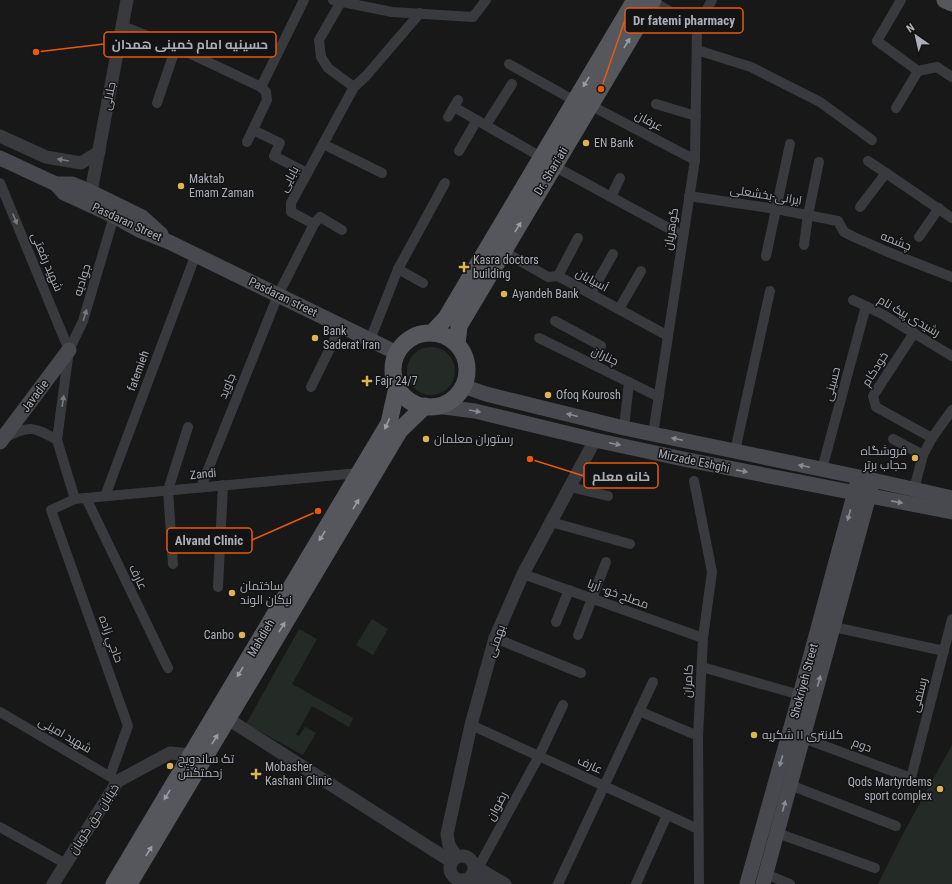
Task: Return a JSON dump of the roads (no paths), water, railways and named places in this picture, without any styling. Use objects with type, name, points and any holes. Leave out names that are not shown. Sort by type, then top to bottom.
[{"type":"main road","name":"Dr. Shari'ati","points":[[583,103],[635,0]]},
{"type":"main road","points":[[945,0],[952,3]]},
{"type":"main road","name":"Dr. Shari'ati","points":[[432,333],[446,318],[548,162],[583,103],[652,1]]},
{"type":"main road","name":"Pasdaran Street","points":[[0,158],[56,184],[64,193],[114,216],[139,230],[169,242]]},
{"type":"main road","name":"Dr. Shari'ati","points":[[457,344],[459,326],[504,251],[548,162]]},
{"type":"main road","name":"Pasdaran Street","points":[[56,184],[72,184],[142,217],[169,242]]},
{"type":"main road","name":"Pasdaran street","points":[[169,242],[397,353]]},
{"type":"main road","points":[[432,333],[446,336],[457,344],[464,354],[467,364],[467,375],[457,396],[447,402],[430,406],[414,403],[404,396],[398,387],[394,376],[394,364],[397,353],[403,345],[412,338],[422,334],[432,333]]},
{"type":"main road","name":"Javadie","points":[[1,440],[69,350]]},
{"type":"main road","name":"Mirzade Eshghi","points":[[463,386],[486,394],[624,428],[866,478],[952,498]]},
{"type":"main road","name":"Mahdieh","points":[[114,884],[389,423],[398,387]]},
{"type":"main road","name":"Mirzade Eshghi","points":[[430,406],[475,411],[595,440],[952,512]]},
{"type":"main road","name":"Mahdieh","points":[[129,884],[400,430],[430,406]]},
{"type":"main road","name":"Shokriyeh Street","points":[[764,879],[834,627],[866,478]]},
{"type":"main road","name":"Shokriyeh Street","points":[[747,884],[800,695],[862,495]]},
{"type":"street","name":"جلالی","points":[[91,192],[127,0]]},
{"type":"street","points":[[261,87],[304,0]]},
{"type":"street","points":[[354,88],[328,68],[321,57],[319,40],[339,0],[392,12],[473,17],[486,0]]},
{"type":"street","name":"گوهریان","points":[[653,434],[695,160],[697,27],[712,0]]},
{"type":"street","points":[[901,0],[877,41],[918,72]]},
{"type":"street","points":[[652,1],[697,27]]},
{"type":"street","name":"بابایی","points":[[314,224],[291,212],[291,203],[354,88],[420,14]]},
{"type":"street","points":[[122,26],[176,47],[261,87],[266,92],[267,100],[247,142]]},
{"type":"street","points":[[157,103],[176,47]]},
{"type":"street","points":[[697,50],[750,67],[820,102],[872,140]]},
{"type":"street","name":"عرفان","points":[[509,64],[695,160]]},
{"type":"street","points":[[896,108],[918,72],[937,67],[952,77]]},
{"type":"street","points":[[486,125],[512,84]]},
{"type":"street","points":[[448,116],[456,104],[477,120],[548,162],[683,236]]},
{"type":"street","points":[[656,104],[696,116]]},
{"type":"street","points":[[459,151],[477,120]]},
{"type":"street","points":[[253,130],[280,143],[274,156],[308,172]]},
{"type":"street","points":[[0,136],[46,157],[81,163],[99,152]]},
{"type":"street","points":[[323,144],[382,173]]},
{"type":"street","points":[[766,256],[790,144]]},
{"type":"street","points":[[868,161],[952,218]]},
{"type":"street","points":[[804,245],[808,214],[819,162]]},
{"type":"street","points":[[860,206],[886,173]]},
{"type":"street","points":[[611,197],[620,178]]},
{"type":"street","name":"شهید رفعتی","points":[[0,183],[69,350]]},
{"type":"street","points":[[370,340],[398,268],[445,184]]},
{"type":"street","name":"ایرانی-بخشعلی","points":[[689,196],[808,214],[838,221]]},
{"type":"street","points":[[919,237],[939,208]]},
{"type":"street","name":"جوادیه","points":[[69,350],[83,321],[114,216]]},
{"type":"street","points":[[278,295],[314,224],[320,217],[342,230]]},
{"type":"street","name":"چشمه","points":[[838,221],[844,232],[854,238],[952,276]]},
{"type":"street","points":[[558,276],[578,238]]},
{"type":"street","name":"آسیابان","points":[[504,251],[548,277],[558,276],[668,336]]},
{"type":"street","name":"fatemieh","points":[[105,496],[196,254]]},
{"type":"street","points":[[591,293],[613,254]]},
{"type":"street","points":[[398,268],[423,283]]},
{"type":"street","points":[[619,309],[641,271]]},
{"type":"street","points":[[735,451],[770,291]]},
{"type":"street","name":"جاوید","points":[[201,487],[278,295]]},
{"type":"street","name":"رشیدی پیک نام","points":[[853,300],[882,314],[952,356]]},
{"type":"street","name":"حسینی","points":[[822,469],[866,306]]},
{"type":"street","points":[[555,321],[601,346],[594,365]]},
{"type":"street","points":[[311,387],[341,326]]},
{"type":"street","name":"خودکام","points":[[914,333],[873,396],[876,407],[932,438]]},
{"type":"street","name":"چناران","points":[[539,338],[659,397]]},
{"type":"street","points":[[1,440],[19,431],[31,428],[43,432],[57,440],[69,350]]},
{"type":"street","points":[[624,428],[629,382]]},
{"type":"street","points":[[914,489],[923,455],[932,438],[952,410]]},
{"type":"street","points":[[173,564],[168,490],[188,427]]},
{"type":"street","points":[[893,439],[923,455]]},
{"type":"street","name":"عارف","points":[[57,440],[80,498],[168,668]]},
{"type":"street","name":"بهمنی","points":[[454,860],[447,834],[471,725],[495,638],[523,574],[595,440]]},
{"type":"street","name":"Zandi","points":[[51,510],[80,498],[359,473]]},
{"type":"street","name":"کامران","points":[[694,482],[712,572],[703,638],[698,736],[699,884]]},
{"type":"street","points":[[218,587],[223,485]]},
{"type":"street","points":[[570,487],[608,496]]},
{"type":"street","name":"حاجي زاده","points":[[51,510],[128,726],[114,778]]},
{"type":"street","points":[[551,522],[630,544]]},
{"type":"street","points":[[578,635],[606,562]]},
{"type":"street","name":"مصلح خو- آریا","points":[[523,574],[703,638]]},
{"type":"street","points":[[556,622],[569,590]]},
{"type":"street","name":"رستمی","points":[[911,778],[952,619]]},
{"type":"street","points":[[834,627],[944,651]]},
{"type":"street","points":[[495,638],[581,673]]},
{"type":"street","points":[[702,667],[800,695]]},
{"type":"street","points":[[558,884],[653,682]]},
{"type":"street","name":"رضوان","points":[[476,867],[539,756],[563,704]]},
{"type":"street","points":[[639,711],[698,736]]},
{"type":"street","name":"شهید امینی","points":[[0,712],[114,778]]},
{"type":"street","points":[[228,719],[454,860]]},
{"type":"street","name":"عارف","points":[[471,725],[698,829]]},
{"type":"street","name":"دوم","points":[[803,738],[911,778]]},
{"type":"street","name":"خیابان حق گویان","points":[[53,884],[66,864],[114,778],[170,753],[191,755]]},
{"type":"street","points":[[790,785],[896,826]]},
{"type":"street","points":[[636,884],[667,815]]},
{"type":"street","points":[[0,827],[66,864]]},
{"type":"street","points":[[777,833],[875,868]]},
{"type":"street","points":[[491,884],[463,881],[456,878],[450,871],[450,866],[454,860],[461,856],[466,856],[476,867],[505,884]]},
{"type":"street","points":[[463,881],[471,876],[476,867]]},
{"type":"street","points":[[764,879],[790,884]]},
{"type":"place","name":"حسینیه امام خمینی همدان","points":[[36,52]]},
{"type":"place","name":"Dr fatemi pharmacy","points":[[601,89]]},
{"type":"place","name":"EN Bank","points":[[586,143]]},
{"type":"place","name":"Maktab Emam Zaman","points":[[181,186]]},
{"type":"place","name":"Kasra doctors building","points":[[464,267]]},
{"type":"place","name":"Ayandeh Bank","points":[[504,294]]},
{"type":"place","name":"Bank Saderat Iran","points":[[315,338]]},
{"type":"place","name":"Fajr 24/7","points":[[367,381]]},
{"type":"place","name":"Ofoq Kourosh","points":[[548,395]]},
{"type":"place","name":"رستوران معلمان","points":[[426,439]]},
{"type":"place","name":"فروشگاه حجاب برتر","points":[[915,458]]},
{"type":"place","name":"خانه معلم","points":[[530,459]]},
{"type":"place","name":"Alvand Clinic","points":[[318,511]]},
{"type":"place","name":"ساختمان نیکان الوند","points":[[232,593]]},
{"type":"place","name":"Canbo","points":[[242,635]]},
{"type":"place","name":"کلانتری ۱۱ شکریه","points":[[754,735]]},
{"type":"place","name":"تک ساندویچ زحمتکش","points":[[170,766]]},
{"type":"place","name":"Mobasher Kashani Clinic","points":[[256,774]]},
{"type":"place","name":"Qods Martyrdems sport complex","points":[[940,789]]}]
